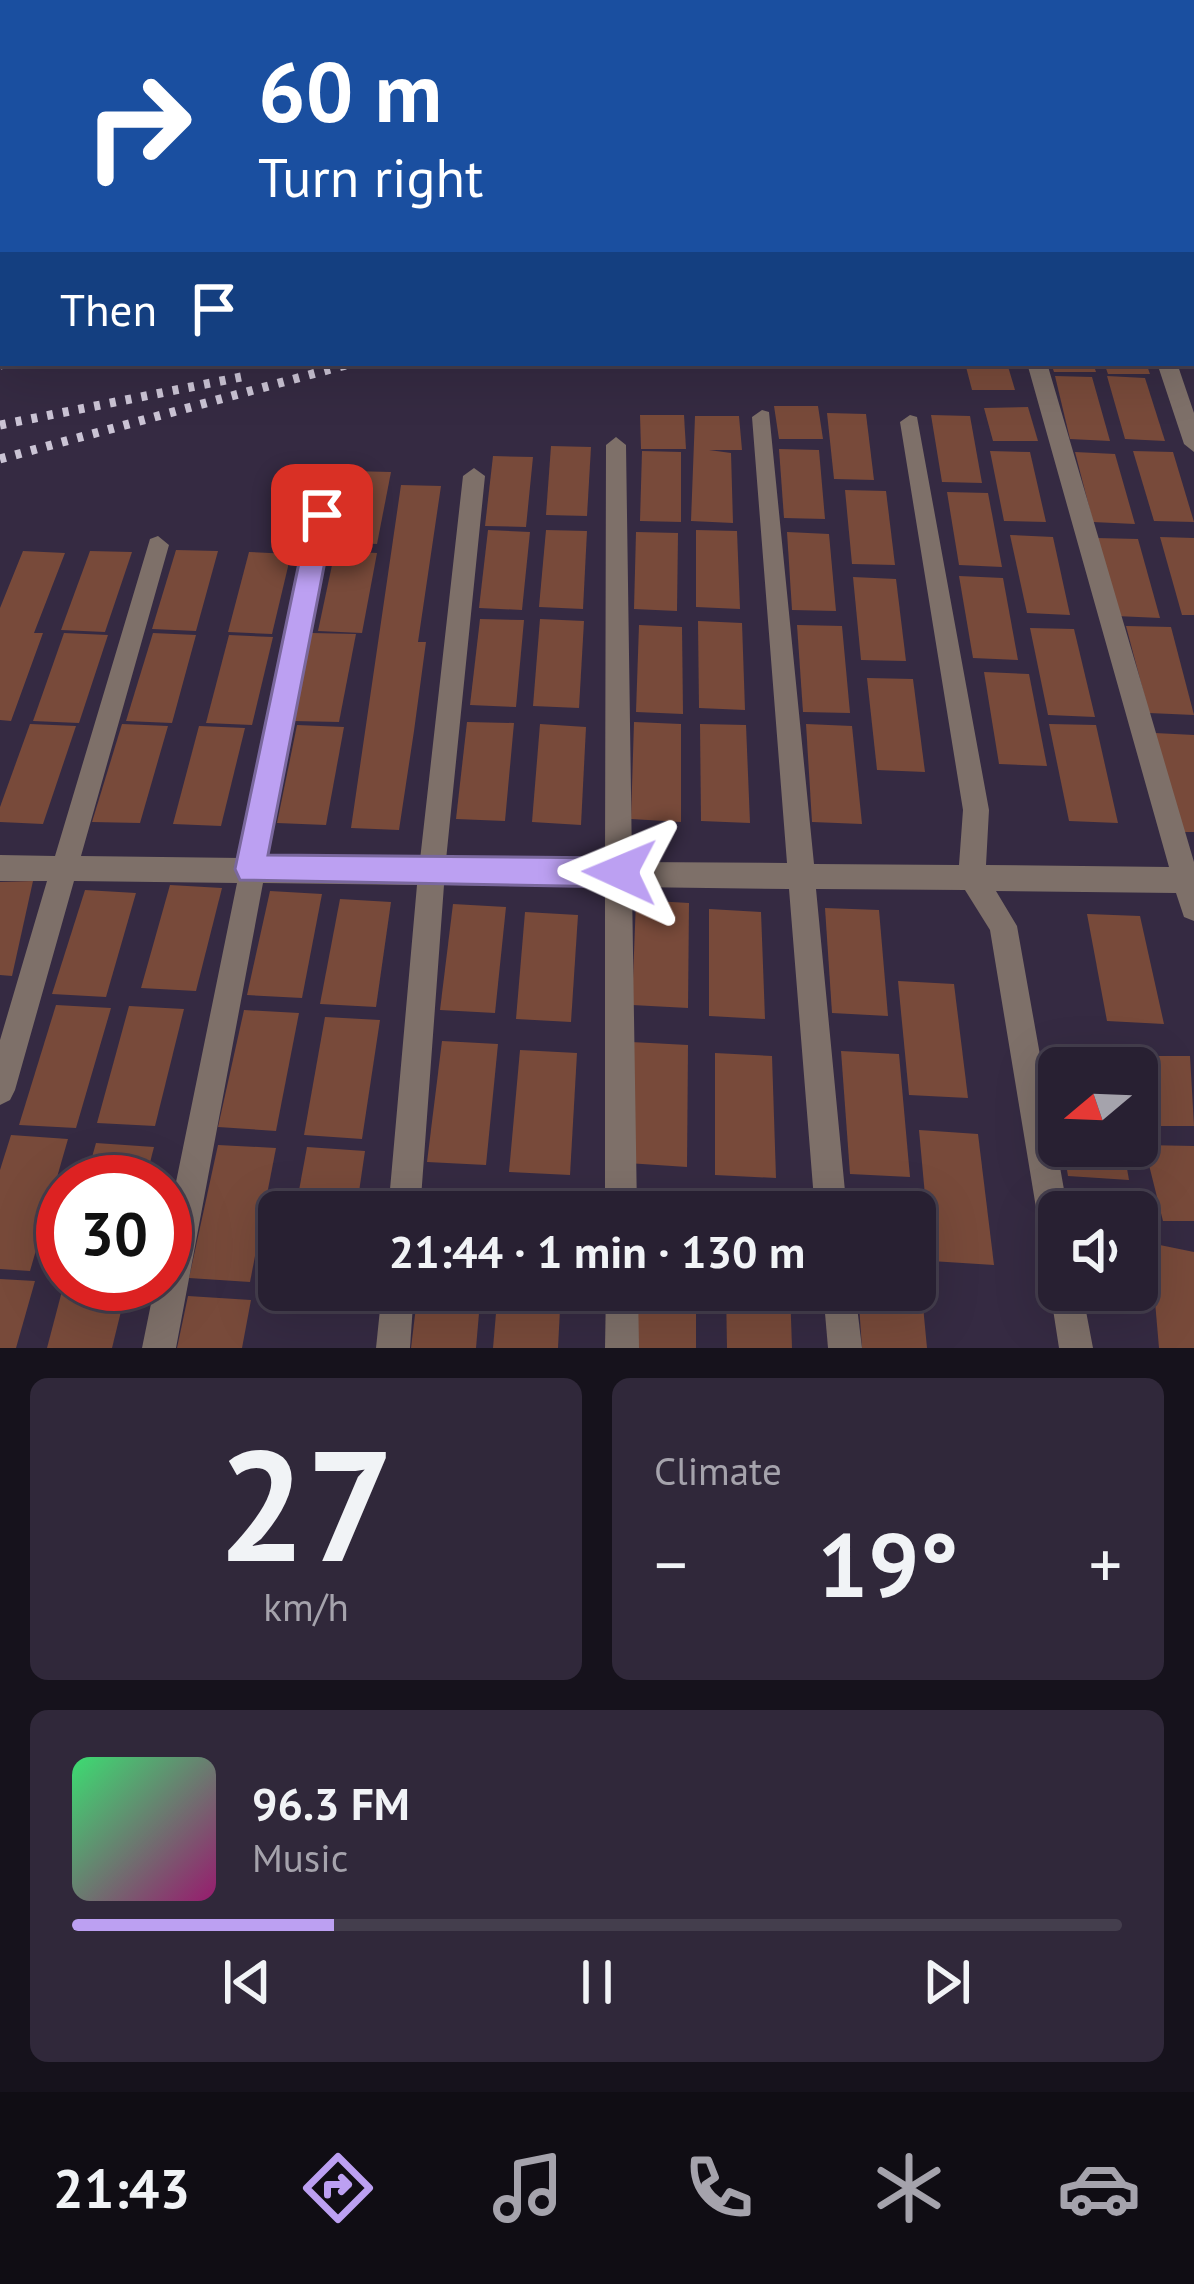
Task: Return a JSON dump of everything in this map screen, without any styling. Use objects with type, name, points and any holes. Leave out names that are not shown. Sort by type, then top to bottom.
[{"type":"street","points":[[0,868],[971,878],[1192,889],[1038,366]]},
{"type":"street","points":[[1168,366],[1194,444]]},
{"type":"street","points":[[762,417],[829,1191]]},
{"type":"street","points":[[910,422],[976,810],[971,878],[1003,926],[1049,1191]]},
{"type":"street","points":[[616,445],[621,1191]]},
{"type":"street","points":[[406,1191],[432,871],[475,476]]},
{"type":"street","points":[[159,1348],[322,515]]},
{"type":"street","points":[[0,1090],[158,545]]},
{"type":"street","points":[[393,1348],[396,1311]]},
{"type":"street","points":[[622,1311],[622,1348]]},
{"type":"street","points":[[841,1311],[844,1348]]},
{"type":"street","points":[[1070,1311],[1076,1348]]},
{"type":"building","points":[[966,366],[1008,366],[1015,390],[972,390]]},
{"type":"building","points":[[1052,366],[1094,366],[1096,372],[1054,372]]},
{"type":"building","points":[[1105,366],[1147,366],[1150,374],[1108,374]]},
{"type":"building","points":[[1055,376],[1092,377],[1110,441],[1070,439]]},
{"type":"building","points":[[1107,376],[1145,378],[1165,441],[1125,439]]},
{"type":"building","points":[[774,406],[818,406],[823,439],[779,439]]},
{"type":"building","points":[[1028,407],[1038,441],[993,441],[984,408]]},
{"type":"building","points":[[827,413],[866,414],[874,480],[834,479]]},
{"type":"building","points":[[640,415],[684,415],[686,449],[641,449]]},
{"type":"building","points":[[931,415],[970,416],[982,483],[942,482]]},
{"type":"building","points":[[695,416],[739,416],[742,450],[709,450],[731,453],[733,523],[691,521]]},
{"type":"building","points":[[551,446],[591,447],[587,516],[546,515]]},
{"type":"building","points":[[779,449],[819,450],[825,519],[784,518]]},
{"type":"building","points":[[642,451],[681,452],[681,522],[640,521]]},
{"type":"building","points":[[990,451],[1030,452],[1046,522],[1004,521]]},
{"type":"building","points":[[1133,451],[1173,452],[1194,522],[1154,521]]},
{"type":"building","points":[[1075,452],[1115,454],[1135,524],[1093,522]]},
{"type":"building","points":[[493,456],[533,457],[526,527],[485,526]]},
{"type":"building","points":[[351,471],[391,472],[377,544],[335,542]]},
{"type":"building","points":[[401,485],[441,486],[418,642],[426,642],[414,731],[399,830],[351,828]]},
{"type":"building","points":[[845,490],[886,491],[895,565],[852,564]]},
{"type":"building","points":[[947,492],[988,493],[1002,567],[959,565]]},
{"type":"building","points":[[488,530],[530,532],[522,610],[479,608]]},
{"type":"building","points":[[546,530],[587,531],[583,609],[539,607]]},
{"type":"building","points":[[696,530],[737,531],[740,609],[696,607]]},
{"type":"building","points":[[636,532],[678,533],[677,611],[634,609]]},
{"type":"building","points":[[787,532],[829,534],[836,611],[792,610]]},
{"type":"building","points":[[1010,535],[1053,537],[1070,615],[1027,613]]},
{"type":"building","points":[[1160,537],[1194,538],[1194,615],[1182,615]]},
{"type":"building","points":[[1096,538],[1138,539],[1160,618],[1116,616]]},
{"type":"building","points":[[176,550],[218,551],[196,631],[152,629]]},
{"type":"building","points":[[23,551],[65,553],[34,633],[43,633],[11,721],[0,720],[0,608]]},
{"type":"building","points":[[90,551],[132,552],[105,632],[61,630]]},
{"type":"building","points":[[335,551],[377,553],[362,633],[318,631]]},
{"type":"building","points":[[249,552],[291,554],[272,634],[228,632]]},
{"type":"building","points":[[959,576],[1003,578],[1018,660],[973,658]]},
{"type":"building","points":[[853,577],[896,579],[906,661],[861,660]]},
{"type":"building","points":[[480,619],[524,620],[516,707],[470,705]]},
{"type":"building","points":[[540,619],[584,621],[579,708],[533,706]]},
{"type":"building","points":[[698,621],[742,623],[745,710],[699,708]]},
{"type":"building","points":[[639,625],[682,627],[683,714],[636,712]]},
{"type":"building","points":[[797,625],[842,626],[850,713],[803,712]]},
{"type":"building","points":[[1126,626],[1171,627],[1194,715],[1149,713]]},
{"type":"building","points":[[1030,628],[1074,629],[1095,717],[1048,715]]},
{"type":"building","points":[[64,633],[108,635],[79,723],[33,721]]},
{"type":"building","points":[[153,633],[196,635],[172,723],[126,721]]},
{"type":"building","points":[[312,633],[356,634],[339,722],[293,721]]},
{"type":"building","points":[[229,635],[273,637],[252,725],[206,723]]},
{"type":"building","points":[[984,672],[1029,674],[1047,766],[999,764]]},
{"type":"building","points":[[867,678],[913,679],[925,772],[877,770]]},
{"type":"building","points":[[467,722],[514,723],[505,821],[456,819]]},
{"type":"building","points":[[634,722],[681,724],[681,822],[631,819]]},
{"type":"building","points":[[30,724],[76,726],[43,824],[0,822],[0,807]]},
{"type":"building","points":[[122,724],[168,726],[140,823],[92,822]]},
{"type":"building","points":[[540,724],[586,727],[581,825],[532,822]]},
{"type":"building","points":[[700,724],[746,725],[750,823],[701,821]]},
{"type":"building","points":[[806,724],[852,726],[862,824],[812,822]]},
{"type":"building","points":[[1049,724],[1096,725],[1118,823],[1069,821]]},
{"type":"building","points":[[297,725],[344,727],[326,825],[277,823]]},
{"type":"building","points":[[199,726],[245,728],[221,826],[173,824]]},
{"type":"building","points":[[1155,733],[1194,735],[1194,832],[1180,832]]},
{"type":"building","points":[[33,881],[12,976],[0,975],[0,882]]},
{"type":"building","points":[[170,885],[222,888],[196,991],[141,988]]},
{"type":"building","points":[[85,890],[136,893],[106,997],[52,994]]},
{"type":"building","points":[[270,891],[322,894],[302,998],[247,995]]},
{"type":"building","points":[[340,899],[391,902],[376,1007],[320,1004]]},
{"type":"building","points":[[636,900],[689,903],[688,1008],[632,1005]]},
{"type":"building","points":[[453,904],[506,907],[495,1013],[440,1010]]},
{"type":"building","points":[[825,908],[879,910],[888,1016],[832,1013]]},
{"type":"building","points":[[709,909],[761,912],[765,1019],[709,1016]]},
{"type":"building","points":[[525,912],[578,915],[571,1022],[516,1019]]},
{"type":"building","points":[[1087,914],[1140,916],[1164,1024],[1107,1021]]},
{"type":"building","points":[[898,981],[954,984],[968,1098],[909,1095]]},
{"type":"building","points":[[56,1005],[111,1008],[76,1128],[19,1125]]},
{"type":"building","points":[[129,1006],[184,1009],[155,1126],[97,1123]]},
{"type":"building","points":[[244,1010],[299,1013],[276,1131],[218,1127]]},
{"type":"building","points":[[325,1017],[380,1020],[362,1139],[304,1135]]},
{"type":"building","points":[[442,1041],[498,1044],[486,1165],[427,1162]]},
{"type":"building","points":[[631,1042],[688,1045],[687,1167],[627,1163]]},
{"type":"building","points":[[520,1050],[577,1053],[570,1175],[509,1172]]},
{"type":"building","points":[[841,1051],[899,1054],[910,1177],[850,1174]]},
{"type":"building","points":[[715,1053],[772,1056],[776,1178],[715,1175]]},
{"type":"building","points":[[1158,1056],[1190,1056],[1194,1126],[1158,1126]]},
{"type":"building","points":[[919,1130],[978,1134],[994,1265],[936,1261],[936,1191],[925,1191]]},
{"type":"building","points":[[11,1135],[68,1139],[63,1155],[36,1155],[36,1250],[30,1271],[0,1269],[0,1170]]},
{"type":"building","points":[[96,1143],[154,1147],[152,1155],[93,1155]]},
{"type":"building","points":[[218,1145],[276,1148],[268,1191],[258,1191],[258,1241],[250,1282],[192,1278]]},
{"type":"building","points":[[1158,1145],[1194,1146],[1194,1221],[1163,1221],[1150,1167],[1158,1167]]},
{"type":"building","points":[[307,1147],[365,1151],[359,1191],[299,1191]]},
{"type":"building","points":[[1066,1167],[1127,1167],[1129,1180],[1068,1176]]},
{"type":"building","points":[[1158,1245],[1194,1252],[1194,1348],[1159,1348]]},
{"type":"building","points":[[0,1279],[35,1281],[16,1348],[0,1348]]},
{"type":"building","points":[[192,1296],[251,1300],[242,1348],[177,1348],[185,1311],[192,1311]]},
{"type":"building","points":[[57,1311],[121,1311],[112,1348],[47,1348]]},
{"type":"building","points":[[415,1311],[479,1311],[476,1348],[411,1348]]},
{"type":"building","points":[[496,1311],[560,1311],[558,1348],[493,1348]]},
{"type":"building","points":[[633,1311],[696,1311],[696,1348],[632,1348]]},
{"type":"building","points":[[726,1311],[791,1311],[792,1348],[727,1348]]},
{"type":"building","points":[[859,1311],[923,1311],[927,1348],[862,1348]]},
{"type":"railway","points":[[0,459],[342,366]]},
{"type":"railway","points":[[0,425],[241,377]]},
{"type":"route","points":[[322,515],[250,869],[620,872]]}]
